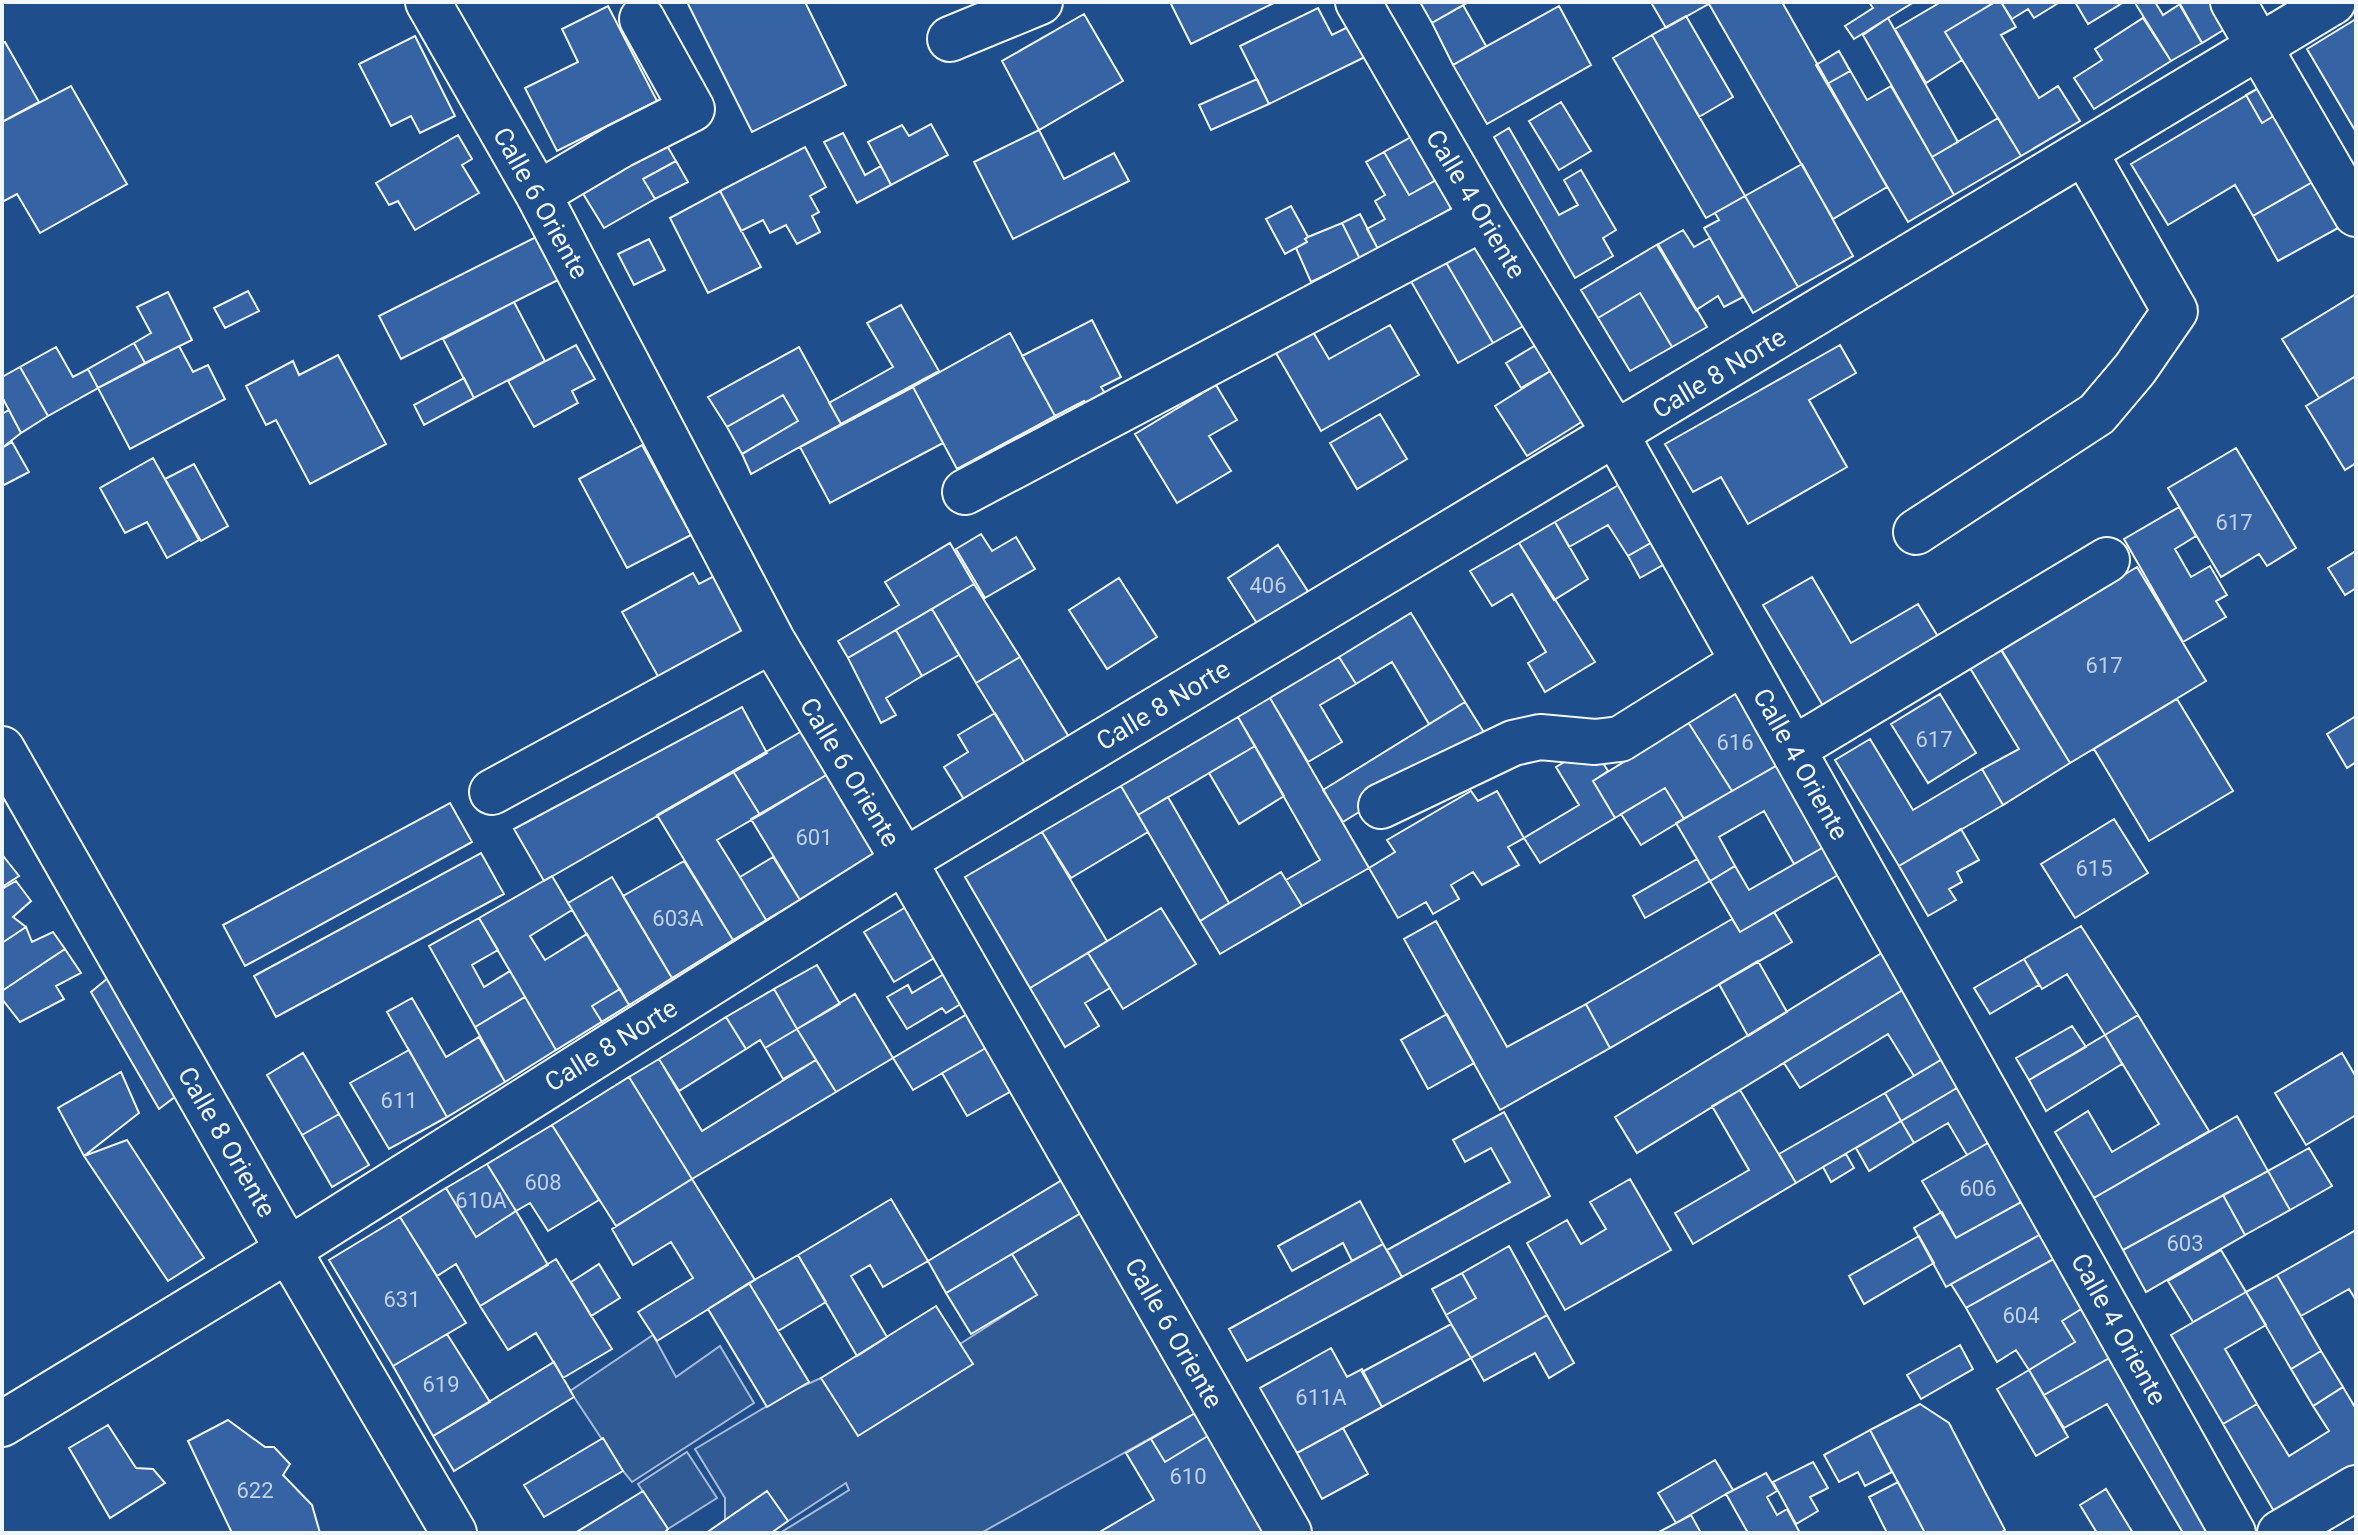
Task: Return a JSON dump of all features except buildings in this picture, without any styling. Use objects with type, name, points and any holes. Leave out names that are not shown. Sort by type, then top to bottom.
[{"type":"street","name":"Calle 6 Oriente","points":[[428,2],[538,194],[772,640],[904,861],[1289,1533]]},
{"type":"street","points":[[950,39],[1040,2]]},
{"type":"street","name":"Calle 4 Oriente","points":[[1358,2],[1483,218],[1616,435],[2233,1533]]},
{"type":"street","points":[[2233,2],[2356,214]]},
{"type":"street","name":"Calle 8 Norte","points":[[2,1424],[288,1250],[904,861],[2333,2]]},
{"type":"street","points":[[538,194],[619,146],[692,109],[642,19]]},
{"type":"street","points":[[1916,532],[2097,414],[2135,369],[2175,311],[2085,153]]},
{"type":"street","points":[[965,492],[1483,218]]},
{"type":"street","points":[[1793,749],[2107,560]]},
{"type":"street","points":[[492,792],[772,640]]},
{"type":"street","points":[[1381,806],[1513,743],[1540,737],[1595,742],[1620,739],[1743,662]]},
{"type":"street","name":"Calle 8 Oriente","points":[[2,749],[288,1250],[454,1533]]},
{"type":"street","points":[[2280,1533],[2356,1488]]},
{"type":"shaded area","points":[[1091,1207],[1197,1412],[981,1533],[780,1533],[849,1490],[846,1483],[788,1521],[767,1492],[725,1520],[725,1498],[695,1449],[794,1390],[821,1378],[972,1364],[960,1344],[1036,1295],[1012,1254]]},
{"type":"shaded area","points":[[653,1335],[676,1377],[720,1346],[754,1403],[632,1482],[570,1391]]},
{"type":"shaded area","points":[[687,1452],[717,1498],[668,1529],[638,1484]]}]
